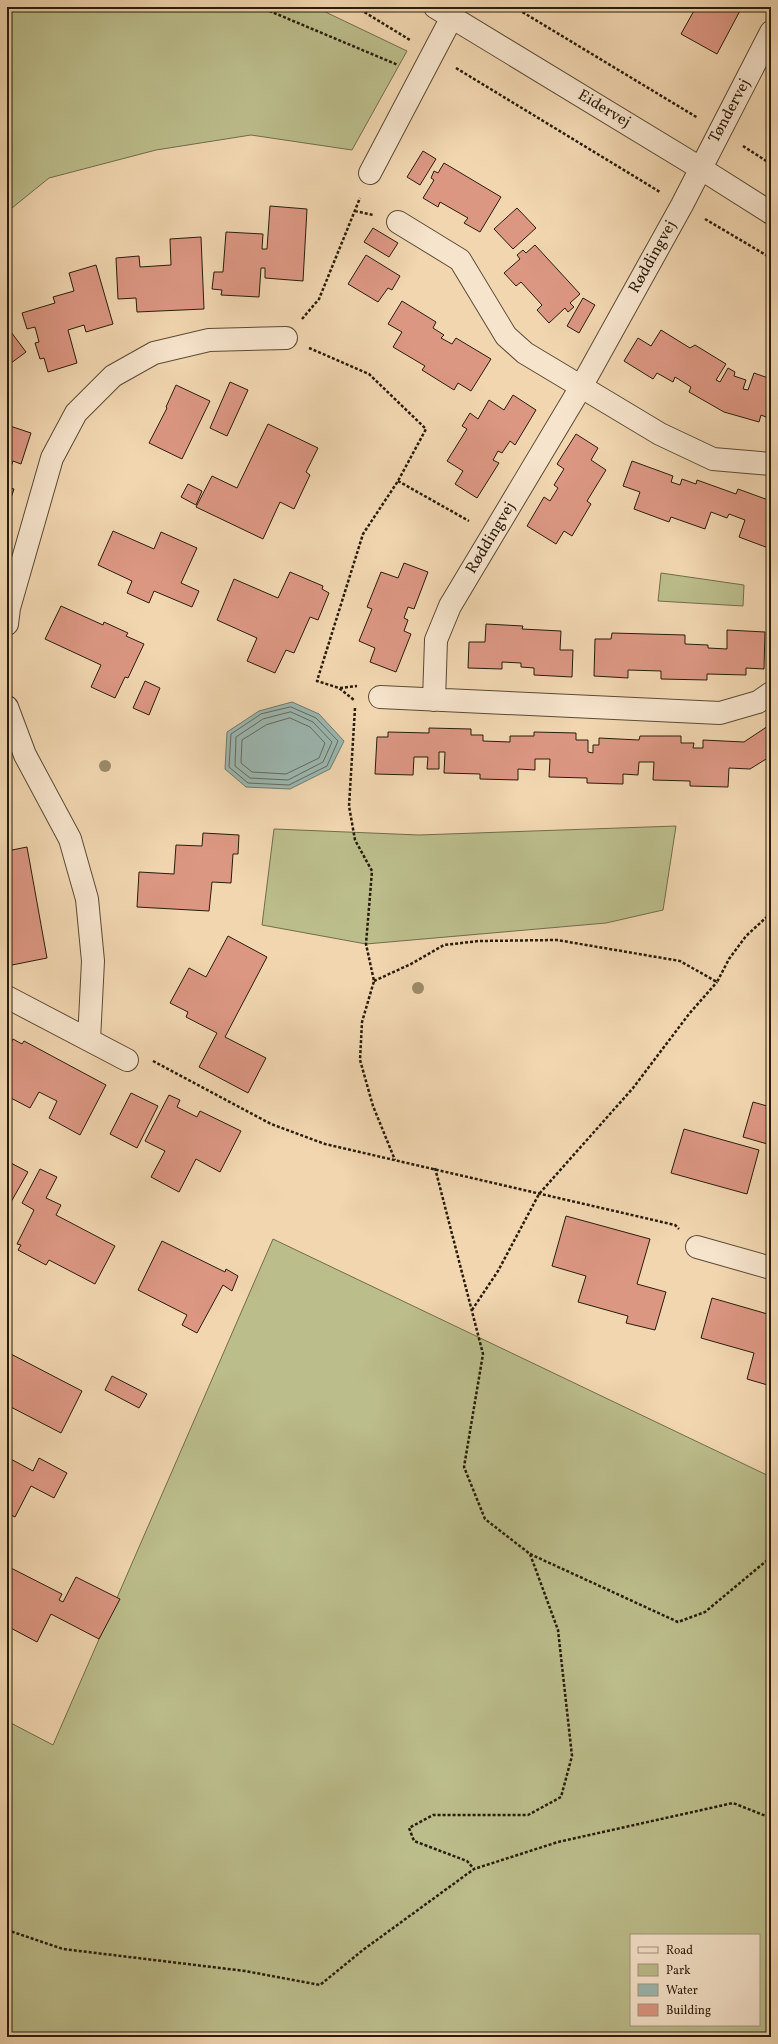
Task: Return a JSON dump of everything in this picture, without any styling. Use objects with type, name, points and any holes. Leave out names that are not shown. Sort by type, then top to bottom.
[{"type":"street","points":[[370,173],[432,54],[443,12]]},
{"type":"street","name":"Eidervej","points":[[443,12],[700,168],[771,213]]},
{"type":"street","name":"Tøndervej","points":[[700,168],[771,32]]},
{"type":"street","name":"Røddingvej","points":[[434,700],[436,640],[450,606],[581,387],[682,205],[700,168]]},
{"type":"street","points":[[398,222],[460,260],[506,336],[524,353],[660,434],[713,459],[771,464]]},
{"type":"street","points":[[7,624],[9,608],[52,458],[76,414],[92,397],[113,376],[154,353],[209,340],[286,338]]},
{"type":"street","points":[[380,697],[720,714],[758,702],[771,693]]},
{"type":"street","points":[[7,706],[25,755],[70,839],[87,899],[93,961],[89,1040]]},
{"type":"street","points":[[7,997],[127,1060]]},
{"type":"street","points":[[697,1247],[771,1268]]},
{"type":"path","points":[[260,7],[421,75]]},
{"type":"path","points":[[356,7],[771,258]]},
{"type":"path","points":[[514,7],[771,164]]},
{"type":"path","points":[[286,338],[319,299],[370,173]]},
{"type":"path","points":[[398,481],[493,534]]},
{"type":"path","points":[[472,1310],[498,1272],[539,1194],[633,1088],[689,1014],[717,982],[729,959],[746,936],[771,913]]},
{"type":"path","points":[[374,981],[411,964],[444,945],[479,941],[557,940],[680,961],[717,982]]},
{"type":"path","points":[[127,1060],[141,1055],[271,1124],[325,1144],[435,1168],[539,1194],[676,1225],[697,1247]]},
{"type":"path","points":[[435,1168],[483,1354],[464,1467],[486,1519],[530,1554],[678,1622],[705,1612],[771,1557]]},
{"type":"path","points":[[474,1869],[467,1861],[414,1841],[409,1828],[433,1815],[495,1817],[528,1815],[561,1797],[572,1756],[558,1630],[530,1554]]},
{"type":"path","points":[[7,1930],[64,1949],[245,1971],[320,1985],[363,1950],[474,1869],[558,1842],[733,1803],[771,1818]]},
{"type":"green space","points":[[7,7],[315,7],[407,51],[352,150],[251,135],[156,150],[49,178],[7,212]]},
{"type":"green space","points":[[661,573],[744,585],[743,606],[658,601]]},
{"type":"green space","points":[[676,826],[663,910],[606,923],[366,944],[262,925],[274,829],[419,835]]},
{"type":"green space","points":[[273,1239],[771,1477],[771,2037],[7,2037],[7,1721],[53,1745]]},
{"type":"water","points":[[292,702],[319,714],[344,741],[330,769],[290,789],[246,787],[225,769],[227,732],[259,711]]},
{"type":"building","points":[[696,7],[742,7],[717,54],[681,34]]},
{"type":"building","points":[[423,151],[436,159],[420,185],[407,177]]},
{"type":"building","points":[[444,163],[501,197],[480,232],[464,223],[468,218],[440,202],[438,207],[423,198],[434,180],[431,178],[434,171],[438,173]]},
{"type":"building","points":[[270,206],[307,209],[303,281],[265,278],[265,268],[261,268],[259,297],[221,295],[222,290],[212,289],[214,272],[223,272],[226,232],[263,234],[262,249],[267,249]]},
{"type":"building","points":[[517,208],[536,228],[513,249],[494,229]]},
{"type":"building","points":[[373,228],[398,243],[389,257],[364,242]]},
{"type":"building","points":[[201,237],[204,309],[137,312],[136,298],[118,299],[116,258],[139,256],[140,267],[171,265],[170,239]]},
{"type":"building","points":[[535,245],[580,294],[570,303],[574,307],[568,312],[565,308],[549,323],[537,310],[542,305],[521,282],[516,286],[504,273],[520,259],[517,255],[523,250],[526,253]]},
{"type":"building","points":[[366,255],[400,276],[392,290],[388,288],[378,302],[348,284]]},
{"type":"building","points":[[96,265],[113,324],[86,332],[84,325],[68,330],[77,363],[48,372],[44,358],[40,359],[35,343],[39,342],[35,327],[27,329],[22,313],[55,303],[53,297],[74,291],[69,273]]},
{"type":"building","points":[[583,298],[595,305],[579,333],[567,326]]},
{"type":"building","points":[[402,301],[436,322],[433,328],[444,335],[441,338],[452,344],[456,338],[491,359],[471,391],[458,383],[454,390],[422,370],[425,366],[393,347],[402,332],[388,324]]},
{"type":"building","points":[[8,328],[26,352],[7,366],[7,329]]},
{"type":"building","points":[[661,330],[690,348],[695,345],[726,364],[716,380],[720,382],[728,368],[735,372],[734,376],[746,380],[743,389],[748,390],[754,373],[771,379],[771,419],[761,415],[759,422],[724,412],[689,392],[691,387],[675,377],[673,382],[657,373],[653,379],[624,361],[638,338],[651,346]]},
{"type":"building","points":[[230,382],[248,390],[227,436],[210,428]]},
{"type":"building","points":[[176,385],[210,401],[182,459],[149,443],[167,408],[166,407]]},
{"type":"building","points":[[513,395],[536,410],[515,445],[510,441],[502,453],[498,451],[493,460],[499,463],[477,498],[455,484],[463,471],[447,461],[467,429],[462,426],[470,413],[478,419],[489,400],[504,410]]},
{"type":"building","points":[[268,424],[318,448],[306,472],[310,475],[294,509],[280,502],[263,539],[196,507],[212,476],[237,488]]},
{"type":"building","points":[[7,425],[31,433],[21,464],[13,461],[7,479]]},
{"type":"building","points":[[576,434],[598,448],[591,460],[606,470],[587,501],[591,504],[572,536],[564,531],[556,544],[527,526],[544,497],[550,501],[558,488],[554,485],[564,469],[557,464]]},
{"type":"building","points":[[632,461],[673,476],[671,482],[680,485],[682,479],[696,484],[697,480],[736,494],[738,489],[771,501],[771,549],[739,537],[745,520],[729,514],[727,518],[711,512],[705,529],[671,517],[669,522],[634,509],[640,492],[623,486]]},
{"type":"building","points":[[188,484],[202,491],[196,505],[181,497]]},
{"type":"building","points":[[7,487],[14,489],[7,510]]},
{"type":"building","points":[[113,531],[154,549],[161,532],[197,548],[181,583],[199,591],[192,607],[154,591],[149,603],[127,593],[132,581],[98,565]]},
{"type":"building","points":[[404,563],[428,572],[414,609],[408,607],[404,618],[408,620],[404,631],[411,634],[396,672],[370,662],[375,648],[359,641],[372,609],[367,607],[381,572],[398,578]]},
{"type":"building","points":[[290,572],[323,586],[322,589],[329,593],[318,620],[310,617],[294,653],[286,650],[275,673],[247,661],[257,638],[217,620],[234,579],[278,598]]},
{"type":"building","points":[[61,606],[103,625],[104,622],[128,633],[126,636],[144,644],[128,678],[125,677],[115,698],[91,687],[101,665],[45,639]]},
{"type":"building","points":[[486,624],[523,626],[522,629],[561,631],[560,650],[573,650],[572,677],[534,675],[534,668],[521,667],[521,663],[502,662],[502,669],[468,668],[469,642],[485,642]]},
{"type":"building","points":[[727,630],[765,632],[764,669],[746,668],[746,675],[707,674],[707,680],[661,679],[661,671],[628,670],[628,678],[594,676],[595,639],[611,639],[612,633],[685,635],[685,644],[708,645],[708,648],[727,649]]},
{"type":"building","points":[[145,681],[160,688],[149,715],[133,708]]},
{"type":"building","points":[[771,724],[771,756],[750,769],[729,768],[728,787],[690,786],[690,781],[653,780],[654,762],[639,762],[638,775],[623,774],[623,784],[587,783],[587,778],[549,777],[550,759],[535,759],[535,770],[518,769],[518,780],[480,779],[480,774],[444,773],[445,752],[439,752],[439,769],[427,769],[428,757],[414,757],[413,775],[375,774],[377,737],[388,737],[388,732],[429,733],[429,728],[471,729],[471,735],[483,735],[483,741],[510,742],[510,736],[534,736],[534,732],[576,733],[576,740],[588,740],[588,752],[593,753],[593,745],[599,745],[599,738],[639,740],[640,736],[681,736],[681,743],[694,743],[693,748],[703,748],[703,740],[744,742]]},
{"type":"building","points":[[203,833],[239,835],[238,854],[233,854],[231,883],[212,882],[209,911],[137,907],[139,872],[174,874],[176,845],[202,846]]},
{"type":"building","points":[[27,847],[47,958],[7,966],[7,851]]},
{"type":"building","points":[[228,936],[267,957],[225,1037],[266,1058],[248,1093],[199,1067],[217,1033],[186,1017],[188,1012],[170,1003],[189,968],[206,977]]},
{"type":"building","points":[[13,1039],[22,1044],[24,1041],[106,1085],[80,1135],[49,1118],[57,1101],[39,1092],[30,1108],[7,1096],[7,1051]]},
{"type":"building","points":[[131,1093],[158,1106],[137,1148],[110,1134]]},
{"type":"building","points":[[169,1095],[180,1100],[177,1107],[197,1117],[200,1111],[241,1131],[220,1172],[196,1159],[179,1192],[151,1177],[165,1151],[145,1141]]},
{"type":"building","points":[[753,1102],[767,1106],[766,1109],[771,1111],[771,1145],[743,1137]]},
{"type":"building","points":[[684,1129],[759,1150],[747,1194],[671,1173]]},
{"type":"building","points":[[7,1161],[28,1172],[7,1209]]},
{"type":"building","points":[[40,1169],[57,1177],[46,1198],[61,1205],[56,1215],[115,1246],[95,1284],[49,1260],[46,1265],[18,1250],[21,1245],[17,1244],[34,1210],[22,1203]]},
{"type":"building","points":[[566,1216],[650,1239],[637,1284],[666,1292],[655,1330],[626,1323],[628,1316],[578,1302],[586,1276],[552,1266]]},
{"type":"building","points":[[162,1241],[225,1272],[226,1269],[238,1276],[232,1291],[223,1285],[197,1333],[182,1325],[187,1315],[138,1290]]},
{"type":"building","points":[[712,1298],[771,1315],[771,1386],[747,1379],[754,1353],[701,1338]]},
{"type":"building","points":[[7,1352],[82,1391],[61,1433],[7,1405]]},
{"type":"building","points":[[112,1376],[147,1394],[139,1408],[105,1390]]},
{"type":"building","points":[[7,1457],[33,1471],[39,1458],[67,1473],[54,1498],[31,1486],[15,1517],[7,1513]]},
{"type":"building","points":[[7,1566],[62,1594],[59,1600],[63,1602],[76,1577],[120,1599],[99,1639],[51,1614],[37,1642],[7,1626]]}]
